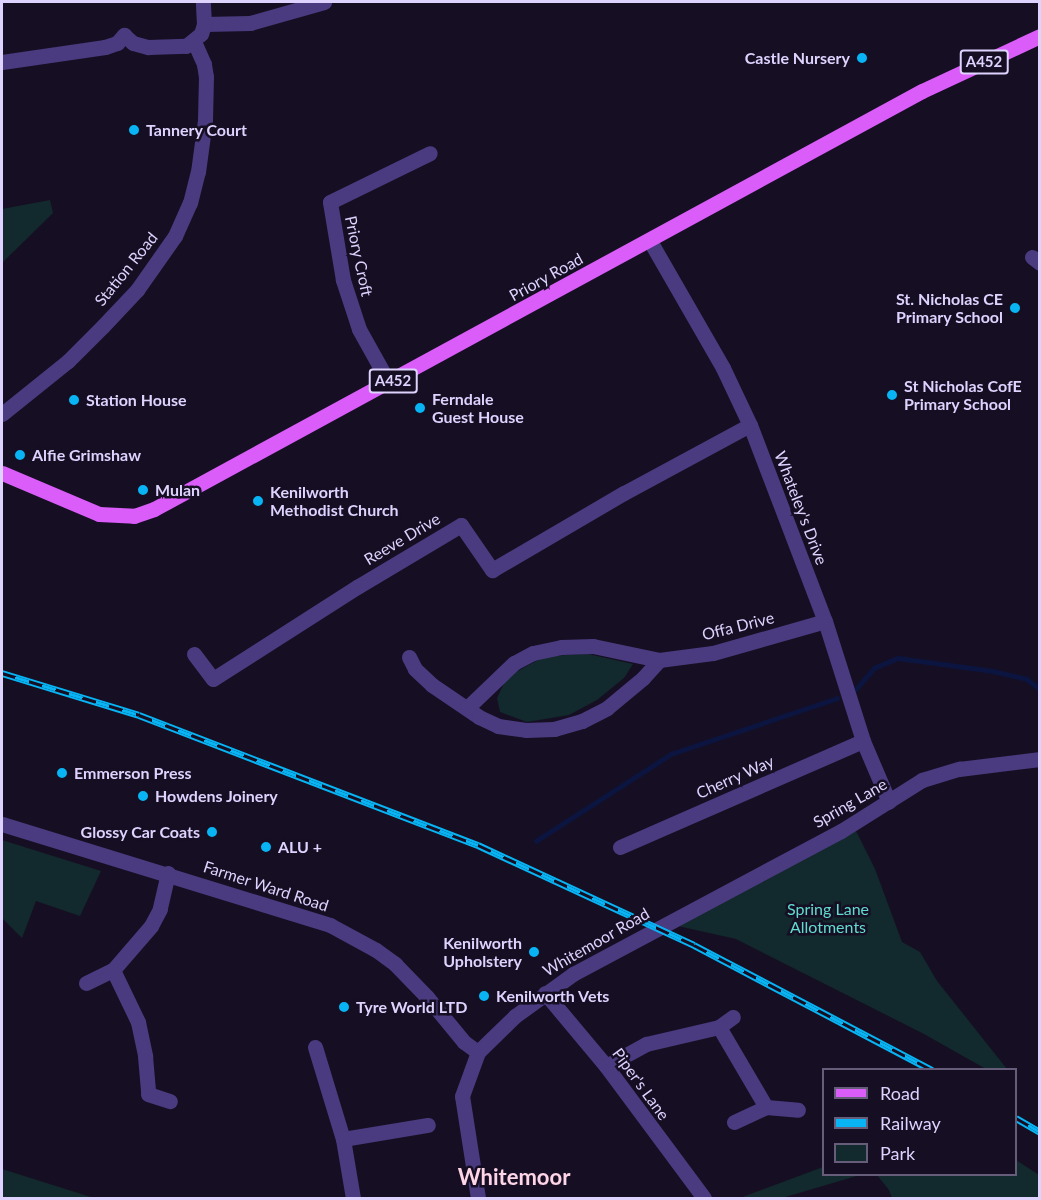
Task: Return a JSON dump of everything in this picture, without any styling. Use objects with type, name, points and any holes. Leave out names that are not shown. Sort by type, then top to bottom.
[{"type":"main road","name":"Priory Road","points":[[2,473],[64,500],[109,516],[134,516],[154,509],[922,91],[1040,36]]},
{"type":"street","points":[[2,62],[105,46],[117,43],[124,35],[134,43],[148,48],[177,48],[194,42],[201,34],[204,24],[203,2]]},
{"type":"street","points":[[204,24],[250,23],[324,2]]},
{"type":"street","name":"Station Road","points":[[2,414],[68,361],[103,326],[136,290],[176,236],[190,203],[198,172],[205,120],[206,77],[204,64],[194,42]]},
{"type":"street","name":"Priory Croft","points":[[389,383],[359,329],[343,280],[330,202],[430,153]]},
{"type":"street","name":"Whateley's Drive","points":[[650,241],[723,368],[750,425],[825,621],[863,741],[889,802]]},
{"type":"street","name":"Reeve Drive","points":[[194,654],[213,679],[357,586],[461,525],[492,570],[624,493],[750,425]]},
{"type":"street","name":"Offa Drive","points":[[467,708],[501,674],[533,653],[561,647],[593,646],[659,660],[712,653],[825,621]]},
{"type":"street","points":[[409,657],[416,669],[448,699],[498,726],[554,729],[582,721],[607,708],[643,678],[659,660]]},
{"type":"street","name":"Cherry Way","points":[[620,847],[863,741]]},
{"type":"street","name":"Spring Lane","points":[[687,911],[841,831],[922,780],[959,769],[1040,759]]},
{"type":"street","name":"Farmer Ward Road","points":[[2,824],[168,873],[330,925],[376,950],[412,980],[464,1042],[478,1052]]},
{"type":"street","points":[[86,983],[113,970],[151,926],[160,909],[168,873]]},
{"type":"street","name":"Whitemoor Road","points":[[478,1198],[462,1096],[478,1052],[515,1016],[545,993],[619,948],[687,911]]},
{"type":"street","points":[[113,970],[138,1022],[145,1056],[142,1094],[170,1101]]},
{"type":"street","name":"Piper's Lane","points":[[545,993],[606,1066],[698,1197]]},
{"type":"street","points":[[606,1066],[646,1044],[719,1027],[734,1017]]},
{"type":"street","points":[[719,1027],[766,1107]]},
{"type":"street","points":[[315,1047],[343,1138],[353,1198]]},
{"type":"street","points":[[734,1122],[766,1107],[798,1110]]},
{"type":"street","points":[[343,1138],[428,1125]]},
{"type":"green space","points":[[50,200],[53,213],[2,263],[2,209]]},
{"type":"green space","points":[[588,654],[633,664],[624,678],[597,700],[569,715],[527,722],[500,712],[497,698],[507,677],[545,656]]},
{"type":"green space","name":"Spring Lane Allotments","points":[[856,831],[875,869],[902,942],[920,952],[937,981],[1006,1068],[984,1068],[924,1034],[736,939],[678,926]]},
{"type":"green space","points":[[2,840],[101,871],[80,916],[36,901],[22,938],[2,918]]},
{"type":"green space","points":[[1017,1161],[1039,1175],[1039,1198],[892,1198],[889,1190],[878,1176],[1017,1176]]},
{"type":"green space","points":[[822,1167],[822,1176],[857,1176],[782,1198],[740,1198]]},
{"type":"green space","points":[[2,1169],[94,1198],[2,1198]]},
{"type":"waterway","points":[[856,689],[874,668],[898,658],[993,671],[1027,679],[1040,689]]},
{"type":"waterway","points":[[536,841],[671,754],[837,698]]},
{"type":"railway","points":[[2,673],[139,715],[478,845],[694,945],[928,1068]]},
{"type":"railway","points":[[1017,1119],[1040,1132]]},
{"type":"place","name":"Castle Nursery","points":[[862,58]]},
{"type":"place","name":"Tannery Court","points":[[134,130]]},
{"type":"place","name":"St. Nicholas CE Primary School","points":[[1015,308]]},
{"type":"place","name":"St Nicholas CofE Primary School","points":[[892,395]]},
{"type":"place","name":"Station House","points":[[74,400]]},
{"type":"place","name":"Ferndale Guest House","points":[[420,408]]},
{"type":"place","name":"Alfie Grimshaw","points":[[20,455]]},
{"type":"place","name":"Mulan","points":[[143,490]]},
{"type":"place","name":"Kenilworth Methodist Church","points":[[258,501]]},
{"type":"place","name":"Emmerson Press","points":[[62,773]]},
{"type":"place","name":"Howdens Joinery","points":[[143,796]]},
{"type":"place","name":"Glossy Car Coats","points":[[212,832]]},
{"type":"place","name":"ALU +","points":[[266,847]]},
{"type":"place","name":"Kenilworth Upholstery","points":[[534,952]]},
{"type":"place","name":"Kenilworth Vets","points":[[484,996]]},
{"type":"place","name":"Tyre World LTD","points":[[344,1007]]},
{"type":"district","name":"Whitemoor","points":[[514,1177]]}]
